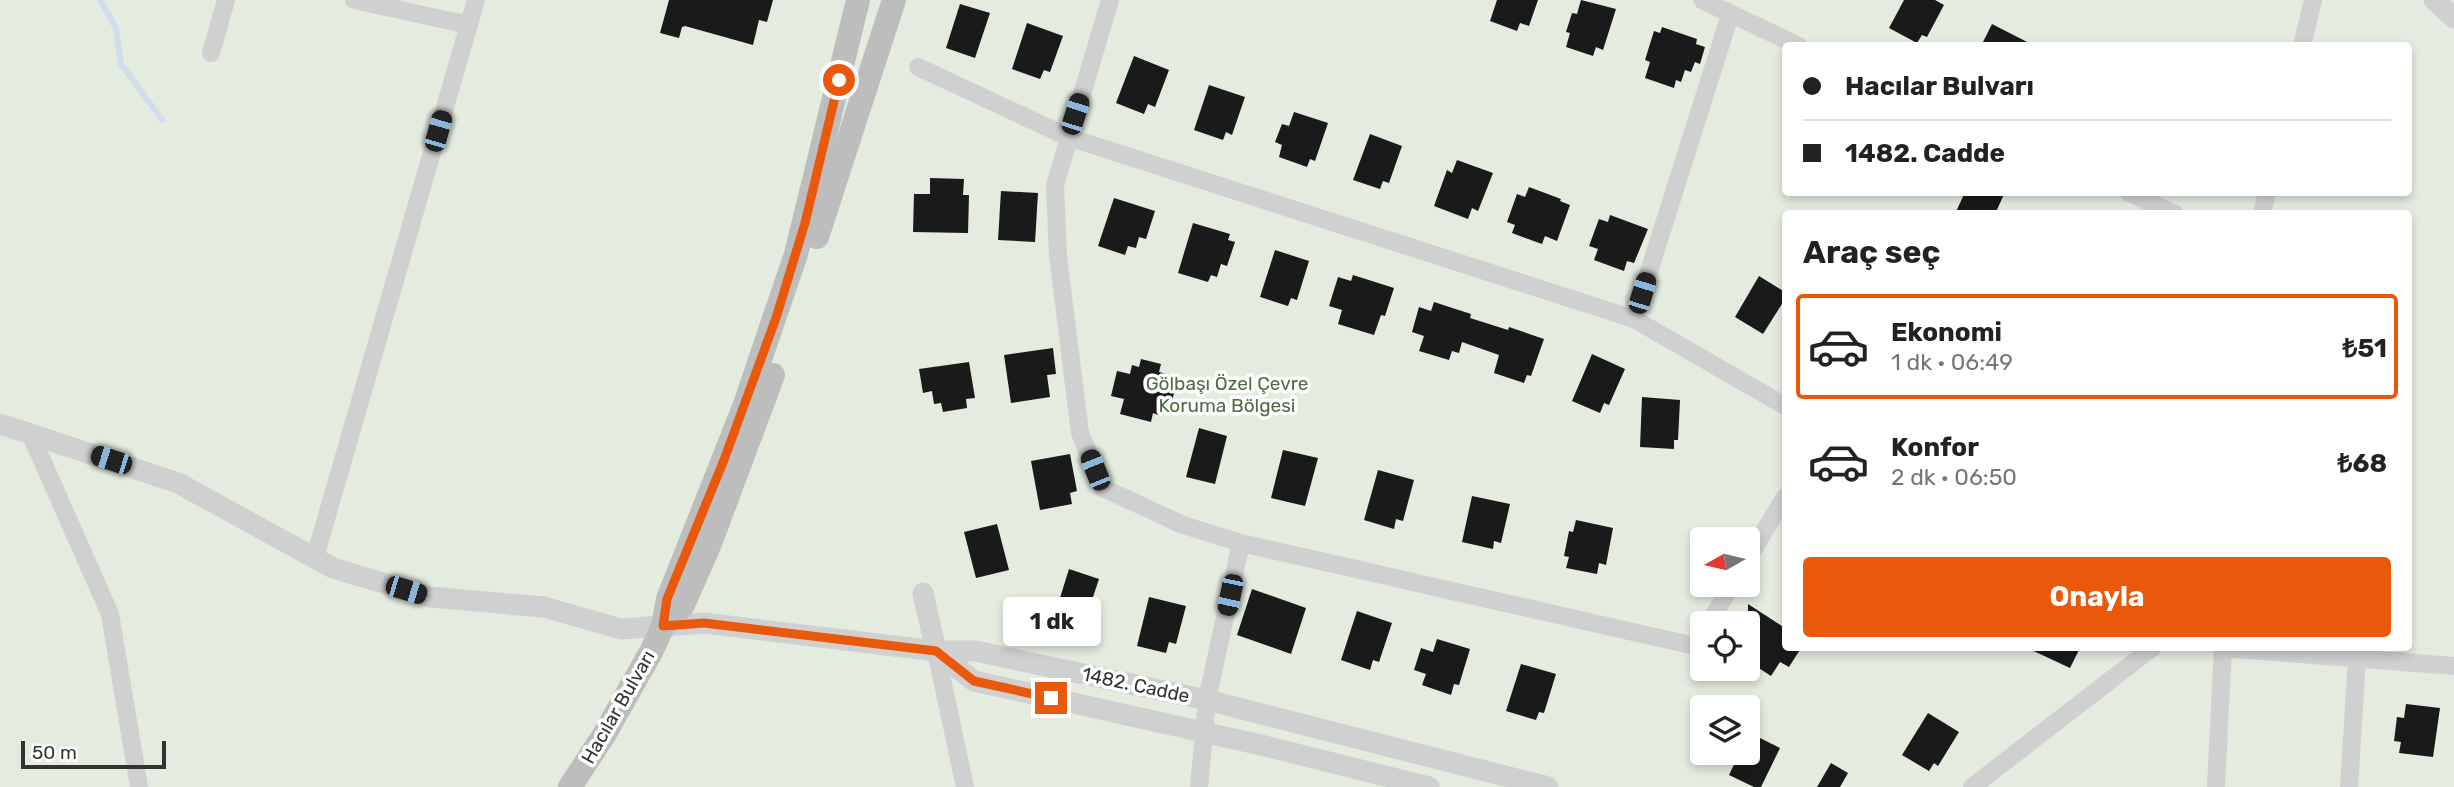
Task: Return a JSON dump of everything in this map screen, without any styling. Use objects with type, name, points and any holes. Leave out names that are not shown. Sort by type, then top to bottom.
[{"type":"main road","name":"Hacılar Bulvarı","points":[[663,626],[667,599],[740,418],[796,254],[858,0]]},
{"type":"main road","name":"Hacılar Bulvarı","points":[[570,787],[640,672],[663,626],[683,605],[709,546],[763,403],[894,0]]},
{"type":"street","points":[[211,53],[226,0]]},
{"type":"street","points":[[354,0],[469,25]]},
{"type":"street","points":[[315,557],[476,0]]},
{"type":"street","points":[[1110,0],[1055,185],[1058,256],[1080,433],[1103,488],[1183,525],[1241,543],[1690,645]]},
{"type":"street","points":[[1702,0],[1790,42]]},
{"type":"street","points":[[2303,42],[2313,0]]},
{"type":"street","points":[[2434,0],[2454,18]]},
{"type":"street","points":[[1634,318],[1730,15]]},
{"type":"street","points":[[918,67],[1068,137],[1634,318],[1782,404]]},
{"type":"street","points":[[2137,196],[2166,210]]},
{"type":"street","points":[[0,424],[178,483],[333,568],[430,597],[544,607],[621,629],[704,623],[936,651]]},
{"type":"street","points":[[30,433],[110,614],[139,787]]},
{"type":"street","points":[[1760,538],[1782,502]]},
{"type":"street","points":[[1199,787],[1207,700],[1241,543]]},
{"type":"street","points":[[923,593],[965,787]]},
{"type":"street","name":"1482. Cadde","points":[[936,651],[975,651],[1207,700],[1548,787]]},
{"type":"street","name":"1482. Cadde","points":[[936,651],[974,681],[1261,745],[1429,787]]},
{"type":"street","points":[[1972,787],[2148,651]]},
{"type":"street","points":[[2216,787],[2223,651]]},
{"type":"street","points":[[2263,651],[2454,666]]},
{"type":"street","points":[[2349,787],[2357,658]]},
{"type":"green space","name":"Gölbaşı Özel Çevre Koruma Bölgesi","points":[[0,0],[2454,0],[2454,787],[0,787]]},
{"type":"building","points":[[669,0],[773,0],[767,22],[759,20],[753,45],[685,26],[682,27],[679,38],[660,33]]},
{"type":"building","points":[[1497,0],[1538,0],[1529,26],[1520,23],[1517,31],[1490,21]]},
{"type":"building","points":[[1581,0],[1616,9],[1603,50],[1596,47],[1593,56],[1566,47],[1570,33],[1566,32],[1572,13],[1577,14]]},
{"type":"building","points":[[1904,0],[1935,0],[1944,5],[1927,37],[1922,35],[1918,42],[1889,28]]},
{"type":"building","points":[[960,4],[990,13],[975,58],[946,48]]},
{"type":"building","points":[[1027,23],[1063,36],[1050,72],[1044,70],[1040,79],[1012,69]]},
{"type":"building","points":[[1992,24],[2027,42],[1983,42]]},
{"type":"building","points":[[1662,27],[1697,39],[1696,44],[1705,47],[1700,64],[1695,62],[1691,72],[1685,70],[1681,82],[1676,80],[1674,88],[1645,78],[1650,62],[1645,60],[1654,31],[1660,33]]},
{"type":"building","points":[[1134,56],[1169,70],[1155,107],[1148,104],[1144,114],[1116,103]]},
{"type":"building","points":[[1209,85],[1245,97],[1232,135],[1226,132],[1223,140],[1194,130]]},
{"type":"building","points":[[1294,112],[1328,123],[1315,161],[1310,159],[1307,167],[1279,157],[1282,145],[1275,142],[1282,124],[1289,126]]},
{"type":"building","points":[[1370,134],[1402,146],[1389,183],[1383,181],[1380,189],[1353,180]]},
{"type":"building","points":[[1457,160],[1493,173],[1478,211],[1472,208],[1468,219],[1434,206],[1447,170],[1452,173]]},
{"type":"building","points":[[930,178],[964,179],[963,195],[969,195],[968,233],[913,232],[914,194],[930,194]]},
{"type":"building","points":[[1529,187],[1570,205],[1557,241],[1545,236],[1542,244],[1512,233],[1515,225],[1507,222],[1517,194],[1525,197]]},
{"type":"building","points":[[1001,191],[1038,193],[1035,242],[998,240]]},
{"type":"building","points":[[1963,196],[2003,196],[1997,210],[1957,210]]},
{"type":"building","points":[[1114,198],[1155,211],[1146,239],[1139,237],[1136,248],[1128,246],[1125,255],[1098,246]]},
{"type":"building","points":[[1610,215],[1648,229],[1634,263],[1627,261],[1624,271],[1594,260],[1598,249],[1589,246],[1599,219],[1608,222]]},
{"type":"building","points":[[1193,223],[1230,234],[1228,240],[1235,242],[1227,266],[1221,264],[1217,277],[1211,275],[1208,282],[1178,273]]},
{"type":"building","points":[[1275,250],[1309,261],[1297,300],[1291,298],[1288,306],[1260,297]]},
{"type":"building","points":[[1353,275],[1394,288],[1385,316],[1381,315],[1374,335],[1338,324],[1342,310],[1329,306],[1338,277],[1351,281]]},
{"type":"building","points":[[1759,276],[1782,290],[1782,304],[1763,334],[1735,317]]},
{"type":"building","points":[[1434,302],[1471,314],[1470,318],[1544,339],[1531,376],[1527,375],[1524,383],[1494,373],[1499,355],[1462,342],[1459,353],[1452,351],[1449,360],[1419,351],[1424,336],[1412,332],[1419,307],[1431,311]]},
{"type":"building","points":[[1053,348],[1056,374],[1047,375],[1050,397],[1011,403],[1004,355]]},
{"type":"building","points":[[1592,354],[1625,369],[1609,405],[1604,403],[1600,413],[1572,401]]},
{"type":"building","points":[[1141,359],[1161,364],[1159,372],[1178,377],[1171,405],[1161,403],[1158,415],[1153,413],[1151,422],[1120,414],[1124,399],[1111,396],[1117,371],[1130,374],[1132,365],[1139,367]]},
{"type":"building","points":[[969,362],[975,398],[966,399],[967,408],[943,412],[941,403],[934,404],[932,391],[923,393],[919,369]]},
{"type":"building","points":[[1642,397],[1680,400],[1678,440],[1674,440],[1674,449],[1640,447]]},
{"type":"building","points":[[1199,428],[1227,436],[1215,484],[1186,477]]},
{"type":"building","points":[[1283,450],[1318,458],[1305,506],[1271,498]]},
{"type":"building","points":[[1070,454],[1077,491],[1070,493],[1072,504],[1040,510],[1031,461]]},
{"type":"building","points":[[1378,470],[1414,480],[1403,521],[1396,519],[1394,529],[1364,520]]},
{"type":"building","points":[[1472,496],[1510,504],[1501,543],[1494,541],[1493,549],[1462,542]]},
{"type":"building","points":[[1576,520],[1613,528],[1606,565],[1599,563],[1597,574],[1566,568],[1569,557],[1564,556],[1569,531],[1573,532]]},
{"type":"building","points":[[997,524],[1009,570],[976,578],[964,532]]},
{"type":"building","points":[[1069,569],[1099,579],[1083,627],[1054,617]]},
{"type":"building","points":[[1252,589],[1306,608],[1291,654],[1237,635]]},
{"type":"building","points":[[1149,597],[1186,606],[1176,644],[1169,642],[1166,653],[1137,646]]},
{"type":"building","points":[[1748,604],[1759,611],[1748,611]]},
{"type":"building","points":[[1357,611],[1392,623],[1379,662],[1373,660],[1370,670],[1341,660]]},
{"type":"building","points":[[1760,612],[1782,626],[1782,651],[1799,651],[1789,667],[1780,662],[1771,676],[1760,669]]},
{"type":"building","points":[[1437,639],[1470,649],[1459,685],[1454,684],[1451,695],[1422,685],[1426,674],[1414,670],[1421,648],[1433,652]]},
{"type":"building","points":[[2033,651],[2078,651],[2070,668]]},
{"type":"building","points":[[1521,664],[1556,674],[1544,713],[1539,712],[1536,720],[1506,711]]},
{"type":"building","points":[[2406,704],[2440,708],[2433,757],[2399,753],[2401,742],[2394,741],[2397,717],[2404,718]]},
{"type":"building","points":[[1928,713],[1959,732],[1938,766],[1934,763],[1929,771],[1902,755]]},
{"type":"building","points":[[1760,738],[1780,748],[1761,787],[1754,787],[1729,775],[1734,765],[1760,765]]},
{"type":"building","points":[[1831,763],[1848,773],[1840,787],[1817,787]]},
{"type":"waterway","points":[[100,0],[116,28],[121,64],[162,120]]},
{"type":"route","points":[[839,80],[805,223],[776,318],[724,460],[667,599],[663,626],[704,623],[936,651],[974,681],[1051,698]]}]
